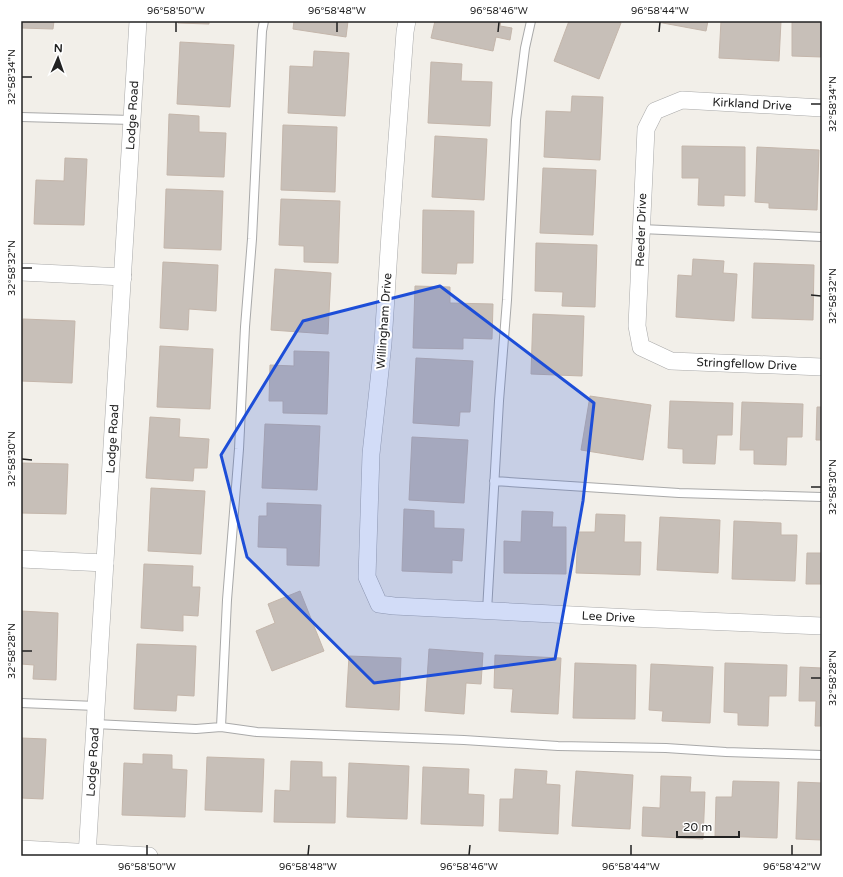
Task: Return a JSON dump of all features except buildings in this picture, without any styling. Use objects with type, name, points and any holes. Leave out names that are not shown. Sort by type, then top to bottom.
[{"type":"street","name":"Lodge Road","points":[[87,855],[138,21]]},
{"type":"street","name":"Willingham Drive","points":[[394,606],[379,604],[367,577],[371,454],[383,343],[407,21]]},
{"type":"street","name":"Kirkland Drive","points":[[682,100],[822,108]]},
{"type":"street","name":"Reeder Drive","points":[[671,361],[642,347],[637,326],[641,229],[646,129],[655,111],[682,100]]},
{"type":"street","points":[[21,272],[123,277]]},
{"type":"street","name":"Stringfellow Drive","points":[[671,361],[822,367]]},
{"type":"street","points":[[21,559],[105,563]]},
{"type":"street","name":"Lee Drive","points":[[394,606],[822,626]]},
{"type":"street","points":[[21,849],[87,855],[149,856]]},
{"type":"lane","points":[[221,727],[226,600],[252,239],[264,21]]},
{"type":"lane","points":[[487,611],[498,401],[507,300],[516,120],[525,48],[532,21]]},
{"type":"lane","points":[[21,117],[132,120]]},
{"type":"lane","points":[[641,229],[822,237]]},
{"type":"lane","points":[[494,480],[679,493],[822,497]]},
{"type":"lane","points":[[21,703],[96,706]]},
{"type":"lane","points":[[95,724],[196,729],[221,727],[257,732],[464,740],[558,746],[666,748],[726,752],[822,755]]},
{"type":"highlighted area","points":[[440,286],[594,403],[583,501],[555,659],[374,683],[247,557],[221,455],[303,321]]}]
